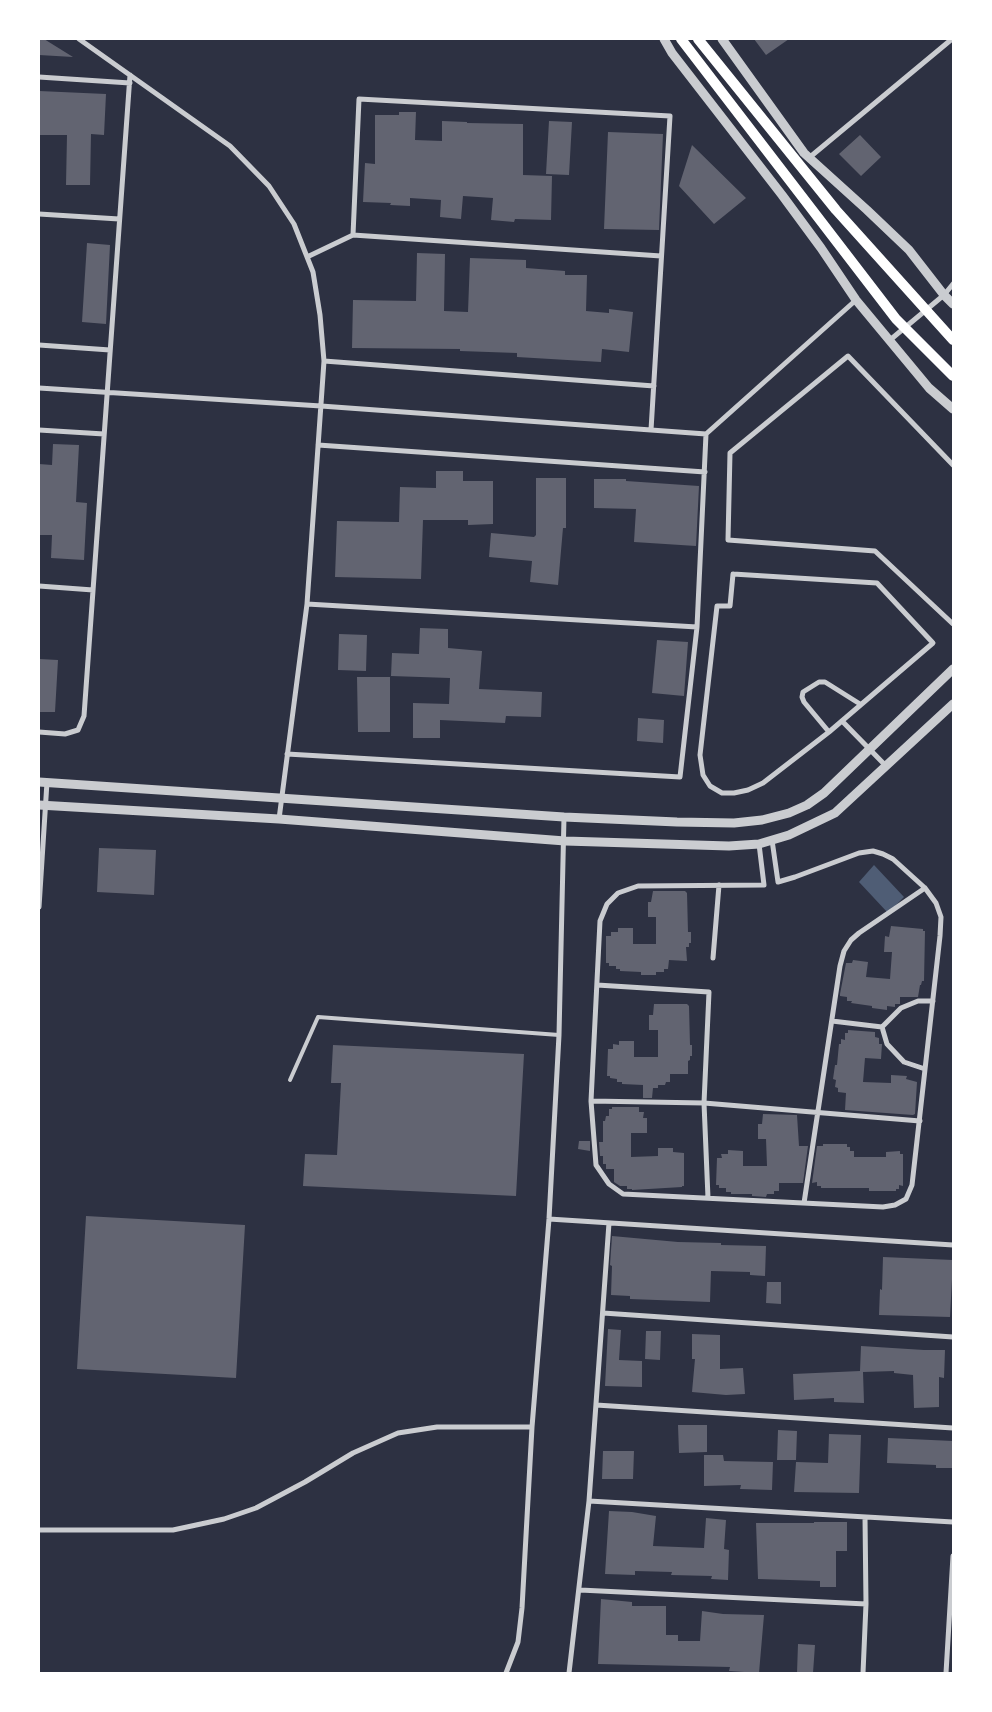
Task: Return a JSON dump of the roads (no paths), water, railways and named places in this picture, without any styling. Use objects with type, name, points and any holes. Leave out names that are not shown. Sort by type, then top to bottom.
[{"type":"main road","points":[[680,39],[896,319],[953,376]]},
{"type":"main road","points":[[698,39],[836,210],[953,340]]},
{"type":"street","points":[[79,39],[230,146],[269,186],[294,224],[313,272],[320,315],[324,361],[307,604],[279,819]]},
{"type":"street","points":[[664,39],[672,53],[816,240],[856,300],[929,388],[953,409]]},
{"type":"street","points":[[722,39],[804,153],[909,250],[953,304]]},
{"type":"street","points":[[810,158],[952,39]]},
{"type":"street","points":[[39,732],[65,734],[78,730],[84,716],[130,76]]},
{"type":"street","points":[[39,77],[130,84]]},
{"type":"street","points":[[353,235],[359,99],[670,116],[651,430]]},
{"type":"street","points":[[39,214],[119,219]]},
{"type":"street","points":[[307,257],[353,235],[662,256]]},
{"type":"street","points":[[890,340],[953,284]]},
{"type":"street","points":[[39,388],[706,434],[856,300]]},
{"type":"street","points":[[39,345],[110,350]]},
{"type":"street","points":[[953,465],[848,356],[730,453],[728,540],[875,551],[953,624]]},
{"type":"street","points":[[324,361],[654,386]]},
{"type":"street","points":[[39,430],[104,434]]},
{"type":"street","points":[[287,754],[680,777],[697,627],[706,434]]},
{"type":"street","points":[[318,445],[705,472]]},
{"type":"street","points":[[733,574],[877,584],[933,643],[860,704],[829,732],[763,783],[748,790],[734,793],[722,793],[710,786],[703,775],[700,755],[716,606],[730,606],[733,574]]},
{"type":"street","points":[[39,586],[93,590]]},
{"type":"street","points":[[307,604],[697,627]]},
{"type":"street","points":[[39,908],[43,782],[564,817],[734,823],[762,820],[789,813],[807,805],[824,793],[953,670]]},
{"type":"street","points":[[829,732],[804,702],[803,692],[820,682],[825,682],[860,704]]},
{"type":"street","points":[[43,805],[279,819],[564,841],[730,846],[760,844],[789,835],[834,813],[953,704]]},
{"type":"street","points":[[842,721],[886,766]]},
{"type":"street","points":[[506,1673],[518,1642],[522,1608],[532,1427],[549,1219],[559,1036],[564,817]]},
{"type":"street","points":[[760,844],[764,885],[744,887],[719,885],[638,886],[618,893],[607,904],[600,921],[591,1101],[596,1165],[609,1184],[623,1194],[883,1207],[895,1205],[906,1199],[912,1185],[941,917],[936,903],[925,888],[893,859],[873,851],[859,853],[778,882],[772,840]]},
{"type":"street","points":[[713,958],[719,885]]},
{"type":"street","points":[[804,1203],[840,966],[844,951],[851,940],[925,888]]},
{"type":"street","points":[[597,985],[709,992],[704,1103],[708,1198]]},
{"type":"street","points":[[882,1027],[901,1008],[918,1000],[933,1000]]},
{"type":"street","points":[[832,1021],[882,1027]]},
{"type":"street","points":[[882,1027],[887,1044],[904,1062],[925,1069]]},
{"type":"street","points":[[591,1101],[704,1103],[920,1121]]},
{"type":"street","points":[[549,1219],[953,1245]]},
{"type":"street","points":[[569,1673],[589,1501],[609,1222]]},
{"type":"street","points":[[603,1313],[953,1337]]},
{"type":"street","points":[[596,1405],[953,1428]]},
{"type":"street","points":[[39,1530],[172,1530],[216,1521],[256,1508],[305,1482],[353,1453],[398,1433],[437,1427],[532,1427]]},
{"type":"street","points":[[589,1501],[953,1522]]},
{"type":"street","points":[[863,1673],[866,1604],[865,1517]]},
{"type":"street","points":[[946,1673],[951,1615],[953,1556]]},
{"type":"street","points":[[580,1590],[866,1604]]},
{"type":"lane","points":[[290,1080],[318,1017],[559,1036]]},
{"type":"water","points":[[874,865],[904,897],[888,913],[859,882]]}]
